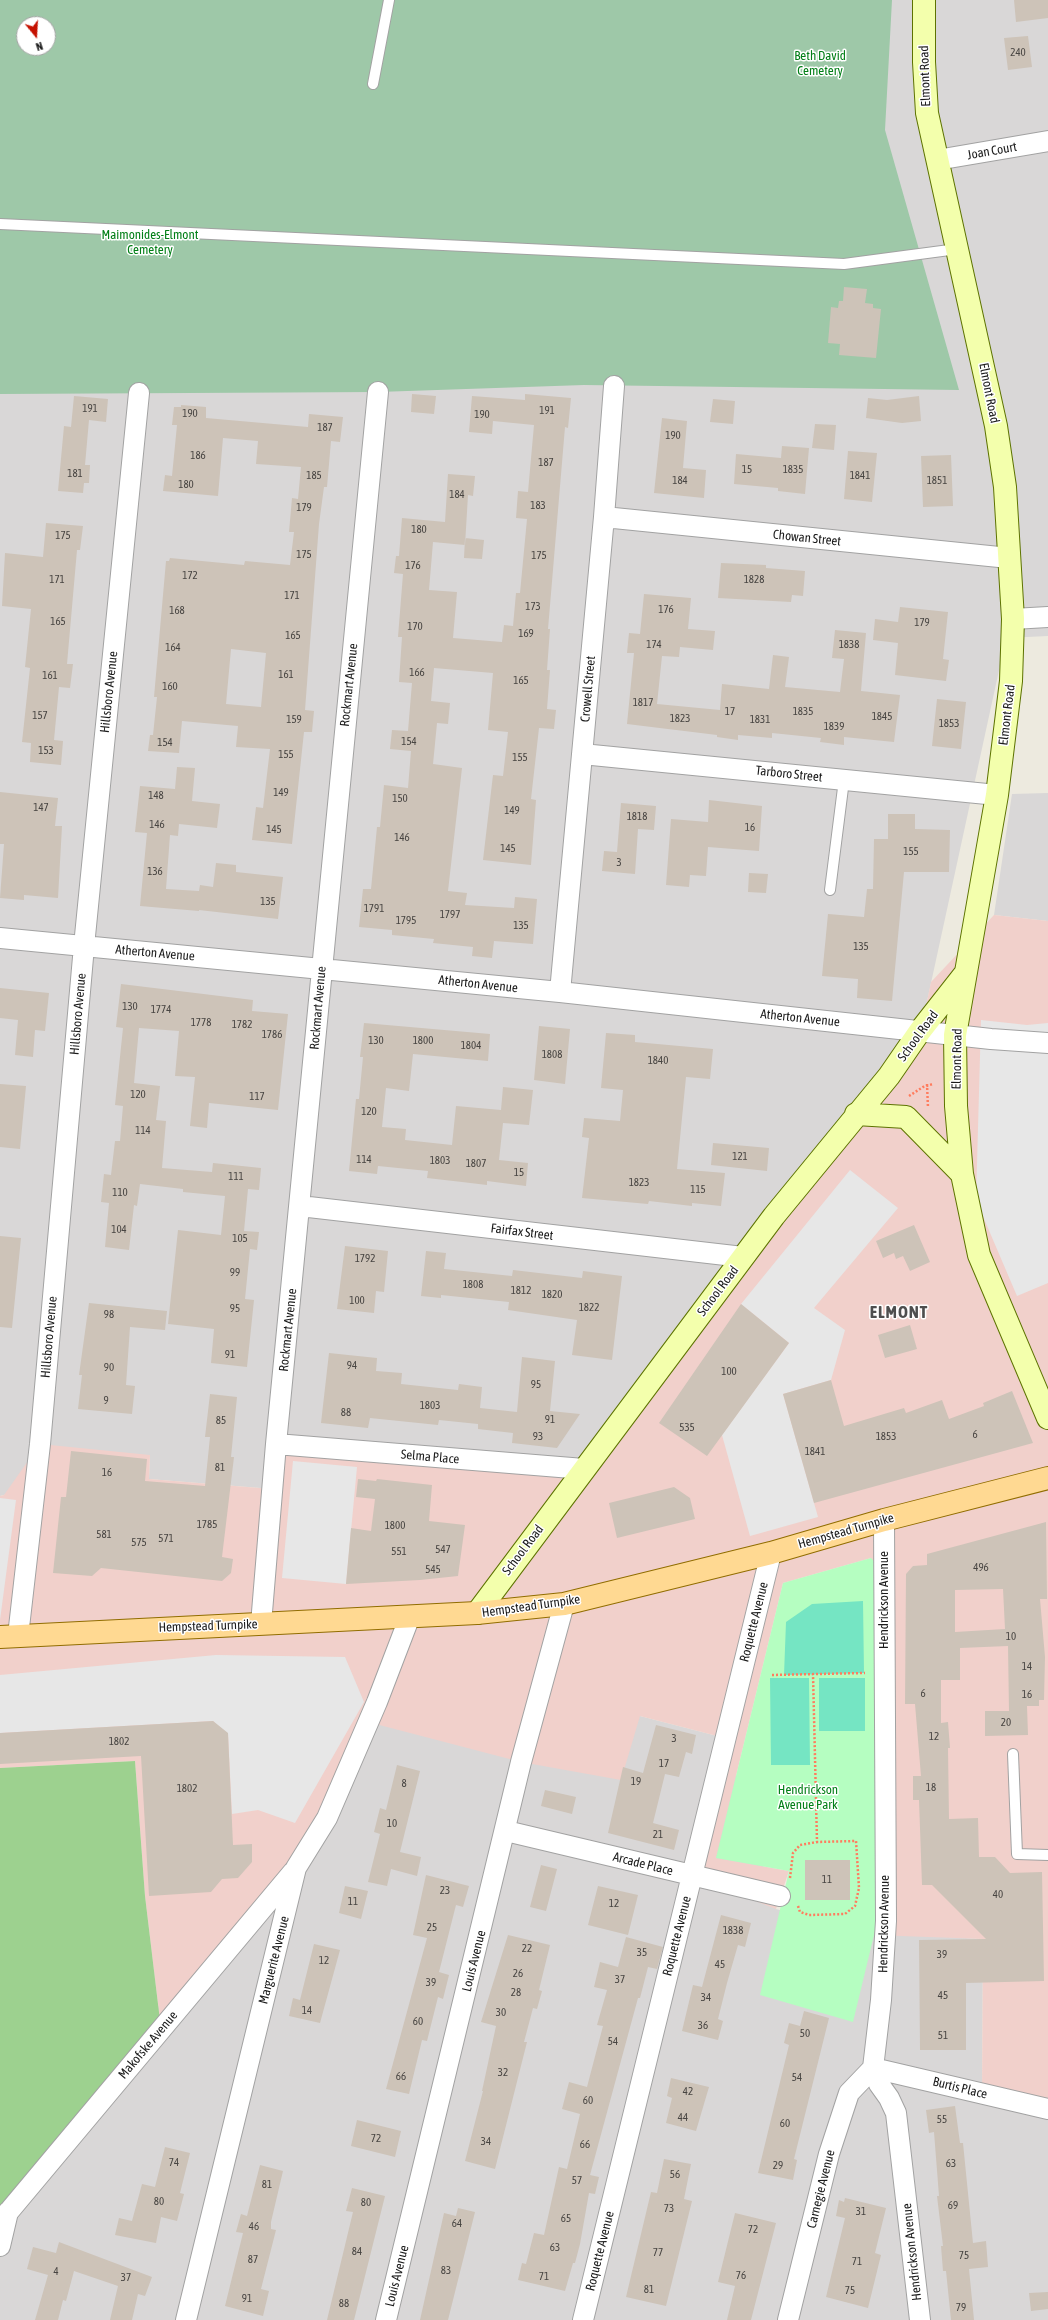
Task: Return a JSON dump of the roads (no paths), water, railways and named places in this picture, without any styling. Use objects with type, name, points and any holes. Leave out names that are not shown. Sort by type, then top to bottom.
[{"type":"main road","name":"Elmont Road","points":[[924,0],[924,62],[927,113],[996,426],[1005,487],[1014,619],[1011,681],[997,795],[955,1035],[956,1106],[962,1174],[979,1255],[1048,1418]]},
{"type":"main road","name":"School Road","points":[[477,1613],[744,1257],[856,1114],[889,1076],[920,1031],[965,974]]},
{"type":"main road","points":[[856,1114],[906,1117],[962,1174]]},
{"type":"main road","name":"Hempstead Turnpike","points":[[9,1636],[477,1613],[564,1604],[771,1553],[884,1520],[1048,1478]]},
{"type":"street","name":"Joan Court","points":[[937,160],[1048,141]]},
{"type":"street","name":"Crowell Street","points":[[560,992],[604,517],[614,386]]},
{"type":"street","name":"Rockmart Avenue","points":[[261,1624],[276,1444],[378,392]]},
{"type":"street","name":"Hillsboro Avenue","points":[[9,1636],[40,1444],[84,946],[139,393]]},
{"type":"street","name":"Chowan Street","points":[[604,517],[1009,558]]},
{"type":"street","points":[[1014,619],[1048,618]]},
{"type":"street","name":"Tarboro Street","points":[[582,754],[997,795]]},
{"type":"street","name":"Atherton Avenue","points":[[0,938],[560,992],[955,1035],[1043,1044],[1048,1043]]},
{"type":"street","name":"Fairfax Street","points":[[300,1206],[744,1257]]},
{"type":"street","name":"Selma Place","points":[[276,1444],[584,1469]]},
{"type":"street","name":"Hendrickson Avenue","points":[[884,1520],[886,1921],[881,2000],[872,2068],[879,2084],[890,2098],[896,2113],[920,2320]]},
{"type":"street","name":"Roquette Avenue","points":[[583,2320],[771,1553]]},
{"type":"street","name":"Louis Avenue","points":[[386,2320],[506,1831],[521,1762],[564,1604]]},
{"type":"street","name":"Marguerite Avenue","points":[[186,2320],[296,1868],[327,1818],[377,1702],[410,1616]]},
{"type":"street","name":"Arcade Place","points":[[506,1831],[692,1876],[785,1890]]},
{"type":"street","name":"Makofske Avenue","points":[[4,2217],[296,1868]]},
{"type":"street","name":"Burtis Place","points":[[872,2068],[1048,2109]]},
{"type":"street","name":"Carnegie Avenue","points":[[788,2320],[831,2146],[849,2093],[872,2068]]},
{"type":"street","points":[[0,2246],[4,2217]]},
{"type":"lane","points":[[373,84],[389,0]]},
{"type":"lane","points":[[0,224],[844,264],[957,249]]},
{"type":"lane","points":[[830,890],[844,780]]},
{"type":"lane","points":[[1013,1754],[1017,1854],[1048,1855]]},
{"type":"district","name":"ELMONT","points":[[899,1313]]},
{"type":"park label","name":"Beth David Cemetery","points":[[820,64]]},
{"type":"park label","name":"Maimonides-Elmont Cemetery","points":[[150,242]]},
{"type":"park label","name":"Hendrickson Avenue Park","points":[[808,1798]]}]
